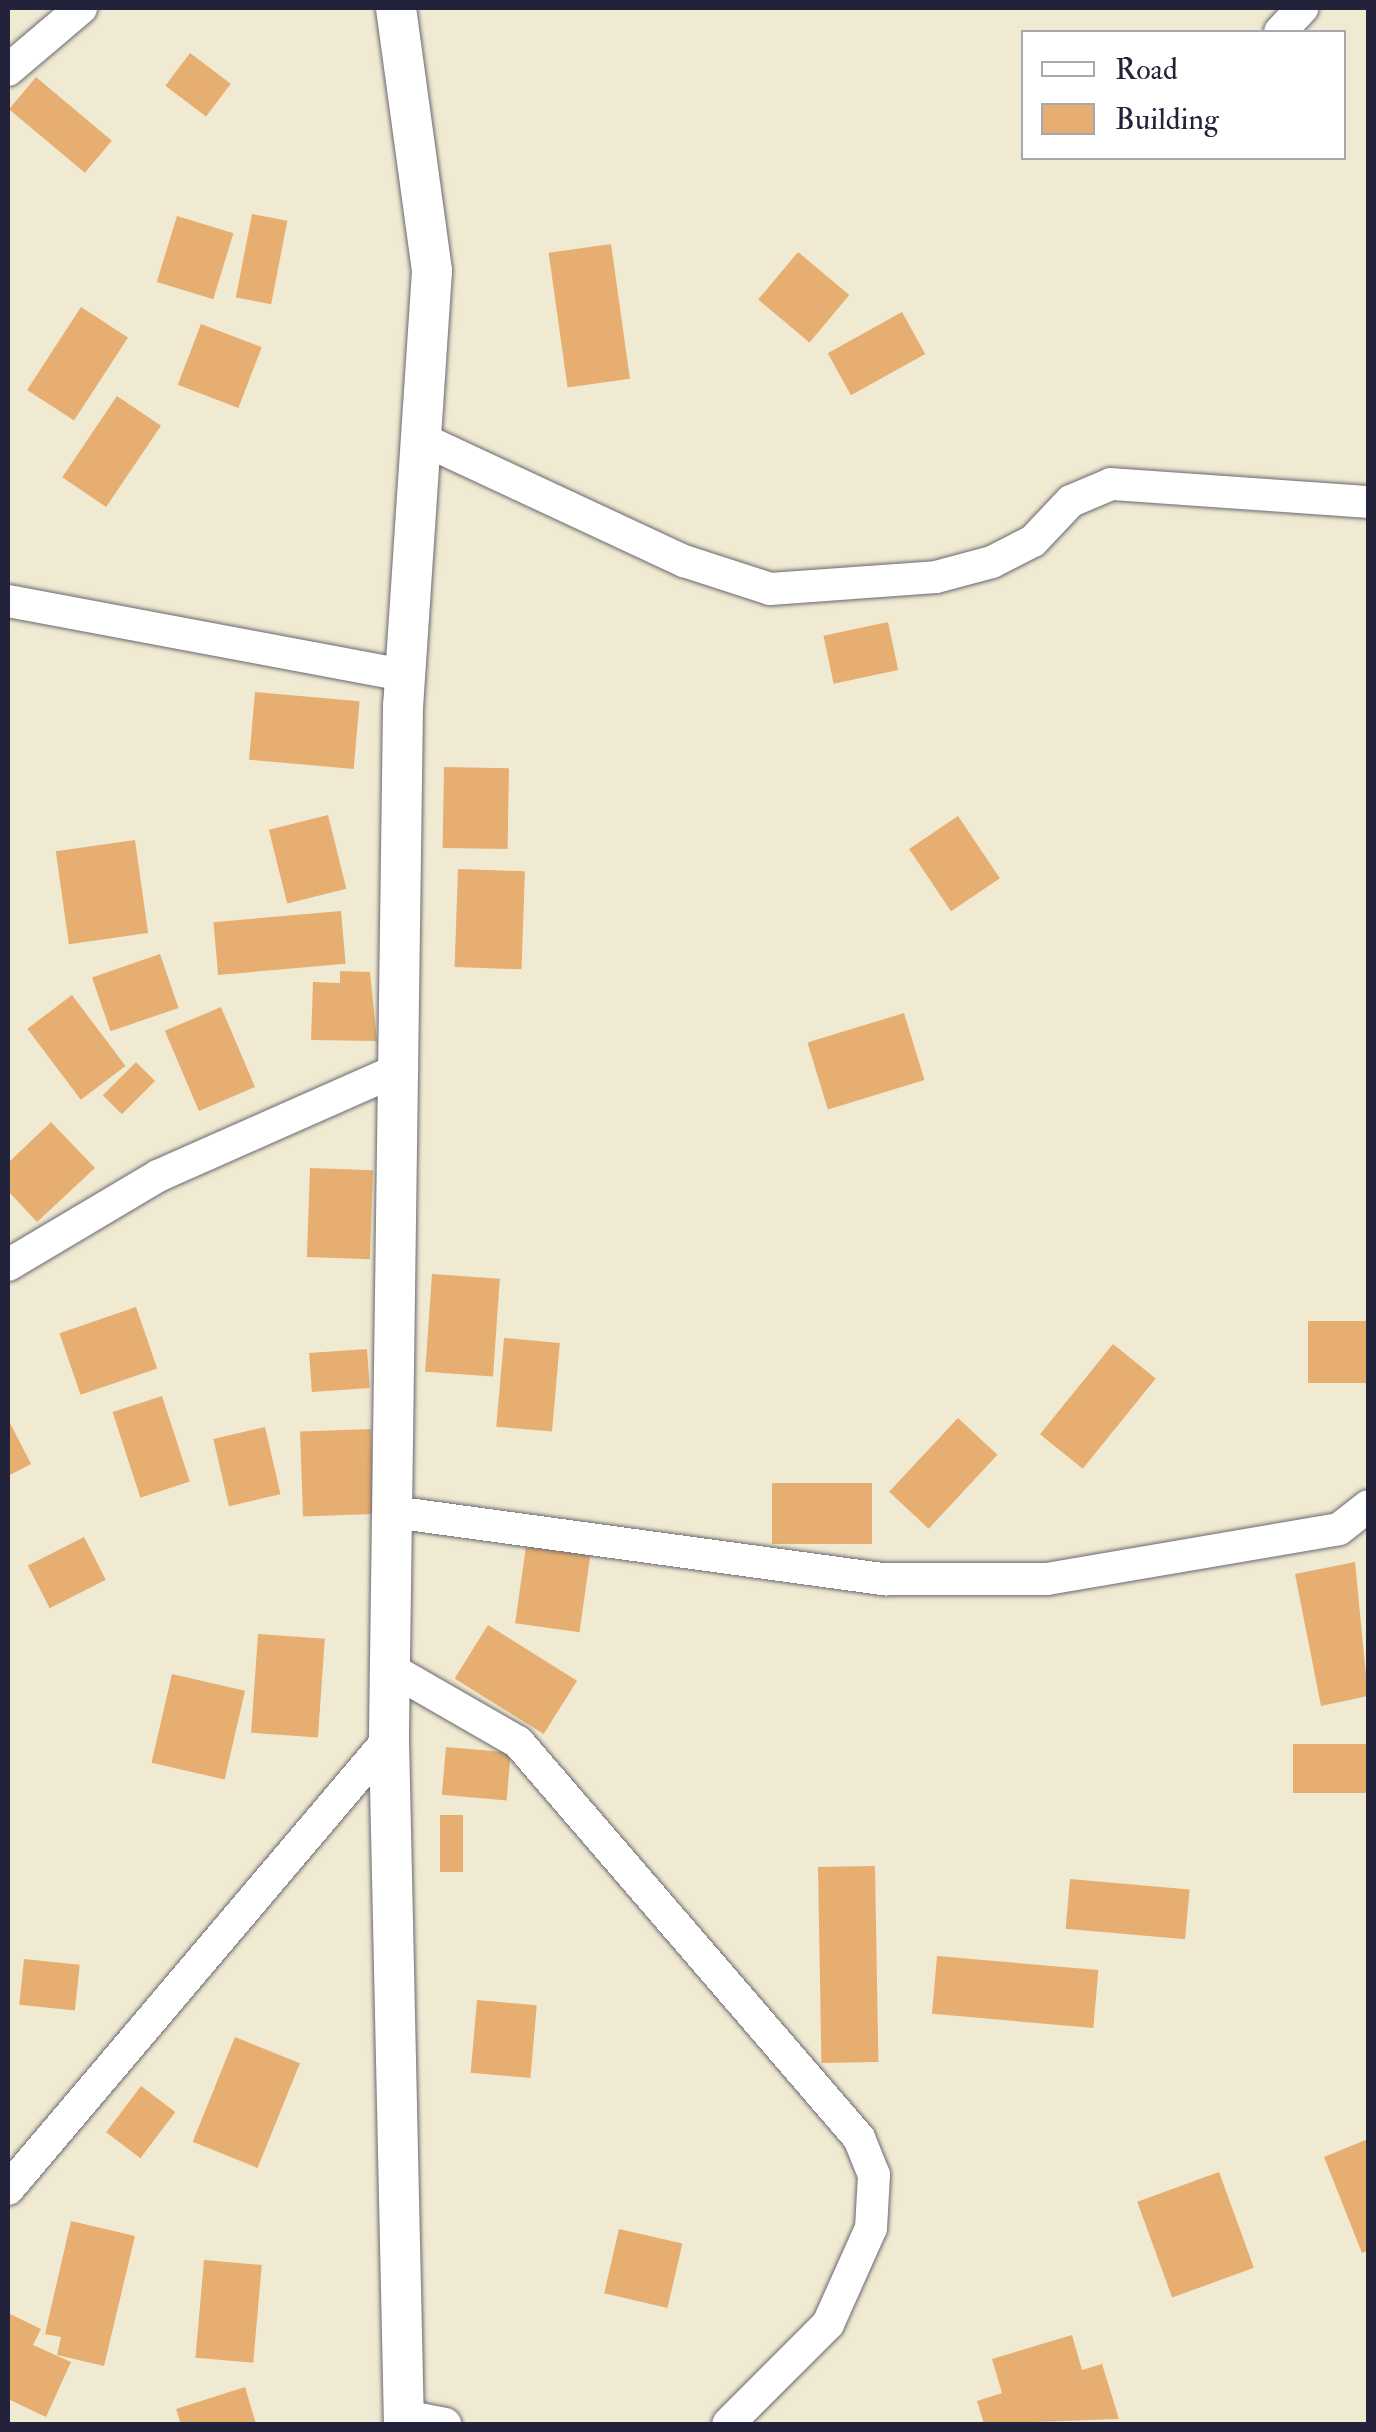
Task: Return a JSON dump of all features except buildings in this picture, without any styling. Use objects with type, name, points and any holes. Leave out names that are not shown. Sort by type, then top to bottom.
[{"type":"street","points":[[8,70],[82,8]]},
{"type":"street","points":[[396,8],[428,195],[424,440],[406,676],[389,1739],[404,2420],[445,2424]]},
{"type":"street","points":[[1282,30],[1302,8]]},
{"type":"street","points":[[424,440],[684,561],[770,588],[936,577],[992,562],[1034,541],[1071,501],[1111,484],[1368,502]]},
{"type":"street","points":[[8,600],[406,676]]},
{"type":"street","points":[[8,1265],[158,1176],[402,1068]]},
{"type":"street","points":[[393,1512],[884,1578],[1047,1578],[1339,1528],[1368,1506]]},
{"type":"street","points":[[391,1669],[518,1742],[859,2138],[874,2175],[871,2228],[828,2324],[728,2424]]},
{"type":"street","points":[[8,2189],[389,1739]]}]
